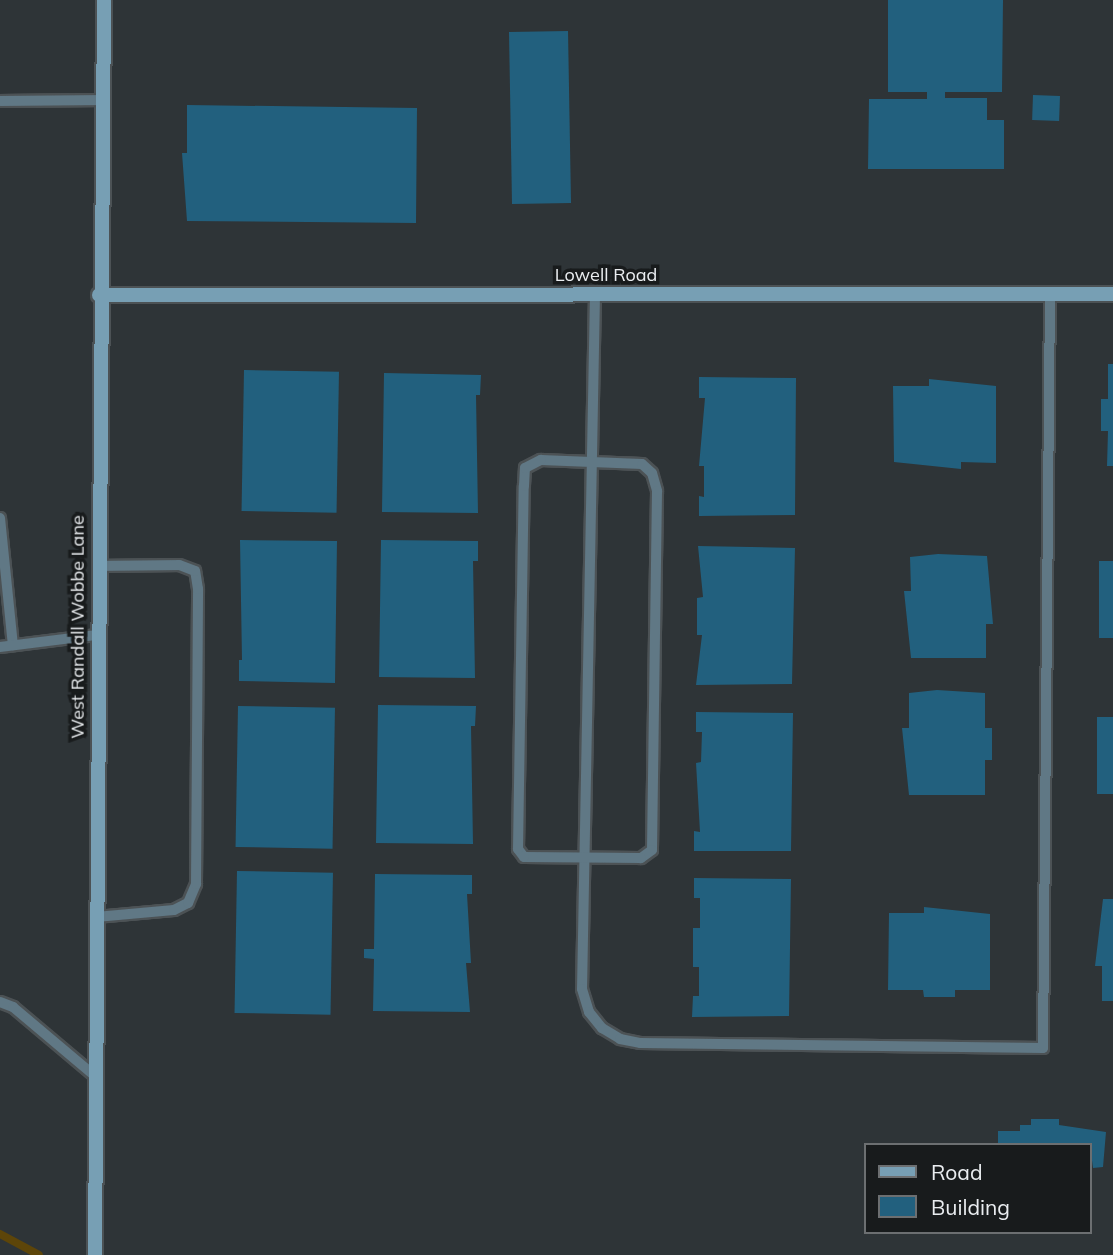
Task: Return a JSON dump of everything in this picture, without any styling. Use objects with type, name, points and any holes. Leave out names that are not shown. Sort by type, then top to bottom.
[{"type":"street","name":"West Randall Wobbe Lane","points":[[95,1255],[99,295],[104,0]]},
{"type":"street","name":"Lowell Road","points":[[99,295],[1113,295]]},
{"type":"lane","points":[[0,101],[102,100]]},
{"type":"lane","points":[[595,294],[582,989],[589,1012],[602,1028],[620,1039],[640,1043],[1043,1048],[1050,295]]},
{"type":"lane","points":[[541,460],[592,463],[642,464],[652,472],[657,491],[652,850],[641,858],[524,857],[518,849],[525,468],[541,460]]},
{"type":"lane","points":[[0,517],[13,645]]},
{"type":"lane","points":[[96,918],[174,910],[188,903],[196,884],[198,603],[195,571],[179,565],[98,566]]},
{"type":"lane","points":[[0,646],[97,635]]},
{"type":"lane","points":[[0,1002],[13,1007],[96,1077]]},
{"type":"building","points":[[888,0],[1003,0],[1002,92],[945,92],[945,98],[987,98],[987,120],[1004,120],[1004,169],[868,169],[869,99],[927,99],[927,92],[888,92]]},
{"type":"building","points":[[568,31],[571,203],[512,204],[509,32]]},
{"type":"building","points":[[1033,95],[1060,96],[1059,121],[1032,120]]},
{"type":"building","points":[[187,105],[417,108],[416,223],[187,221],[182,153],[187,153]]},
{"type":"building","points":[[1108,364],[1113,364],[1113,466],[1107,466],[1108,431],[1101,431],[1101,399],[1108,399]]},
{"type":"building","points":[[244,370],[339,372],[337,513],[242,511]]},
{"type":"building","points":[[384,373],[481,375],[480,395],[476,395],[478,513],[382,512]]},
{"type":"building","points":[[699,377],[796,378],[795,515],[699,516],[699,496],[704,497],[704,466],[699,466],[705,398],[699,398]]},
{"type":"building","points":[[929,379],[996,386],[996,463],[961,462],[961,469],[894,462],[893,386],[929,386]]},
{"type":"building","points":[[240,540],[337,541],[335,683],[239,681],[239,660],[242,660]]},
{"type":"building","points":[[381,540],[478,541],[478,561],[473,561],[475,678],[379,677]]},
{"type":"building","points":[[698,546],[795,548],[792,684],[696,685],[702,635],[697,635],[697,598],[703,597]]},
{"type":"building","points":[[938,554],[987,556],[993,624],[986,624],[986,658],[911,658],[904,591],[911,591],[910,557]]},
{"type":"building","points":[[1099,561],[1113,561],[1113,638],[1099,638]]},
{"type":"building","points":[[937,690],[985,693],[985,728],[992,728],[992,760],[985,760],[985,795],[909,795],[902,728],[909,728],[909,693]]},
{"type":"building","points":[[378,705],[476,706],[475,726],[471,726],[473,844],[376,843]]},
{"type":"building","points":[[238,706],[335,708],[333,849],[236,847]]},
{"type":"building","points":[[696,712],[793,713],[791,851],[694,851],[694,831],[700,832],[696,763],[701,762],[702,732],[696,732]]},
{"type":"building","points":[[1097,717],[1113,717],[1113,794],[1097,794]]},
{"type":"building","points":[[237,871],[333,873],[331,1015],[235,1013]]},
{"type":"building","points":[[375,874],[472,875],[472,894],[467,894],[471,963],[466,963],[470,1012],[373,1011],[374,959],[364,958],[364,949],[374,949]]},
{"type":"building","points":[[694,878],[791,879],[789,1016],[692,1017],[693,996],[699,996],[699,967],[693,967],[693,928],[700,928],[700,898],[694,898]]},
{"type":"building","points":[[1103,899],[1113,899],[1113,1001],[1102,1001],[1102,966],[1095,966]]},
{"type":"building","points":[[924,907],[990,914],[990,990],[955,990],[955,997],[924,997],[923,990],[888,990],[889,913],[924,913]]},
{"type":"building","points":[[1031,1119],[1059,1119],[1059,1125],[1106,1132],[1103,1167],[1093,1168],[1092,1143],[998,1143],[998,1131],[1020,1131],[1020,1125],[1031,1125]]},
{"type":"waterway","points":[[0,1234],[39,1255]]}]
